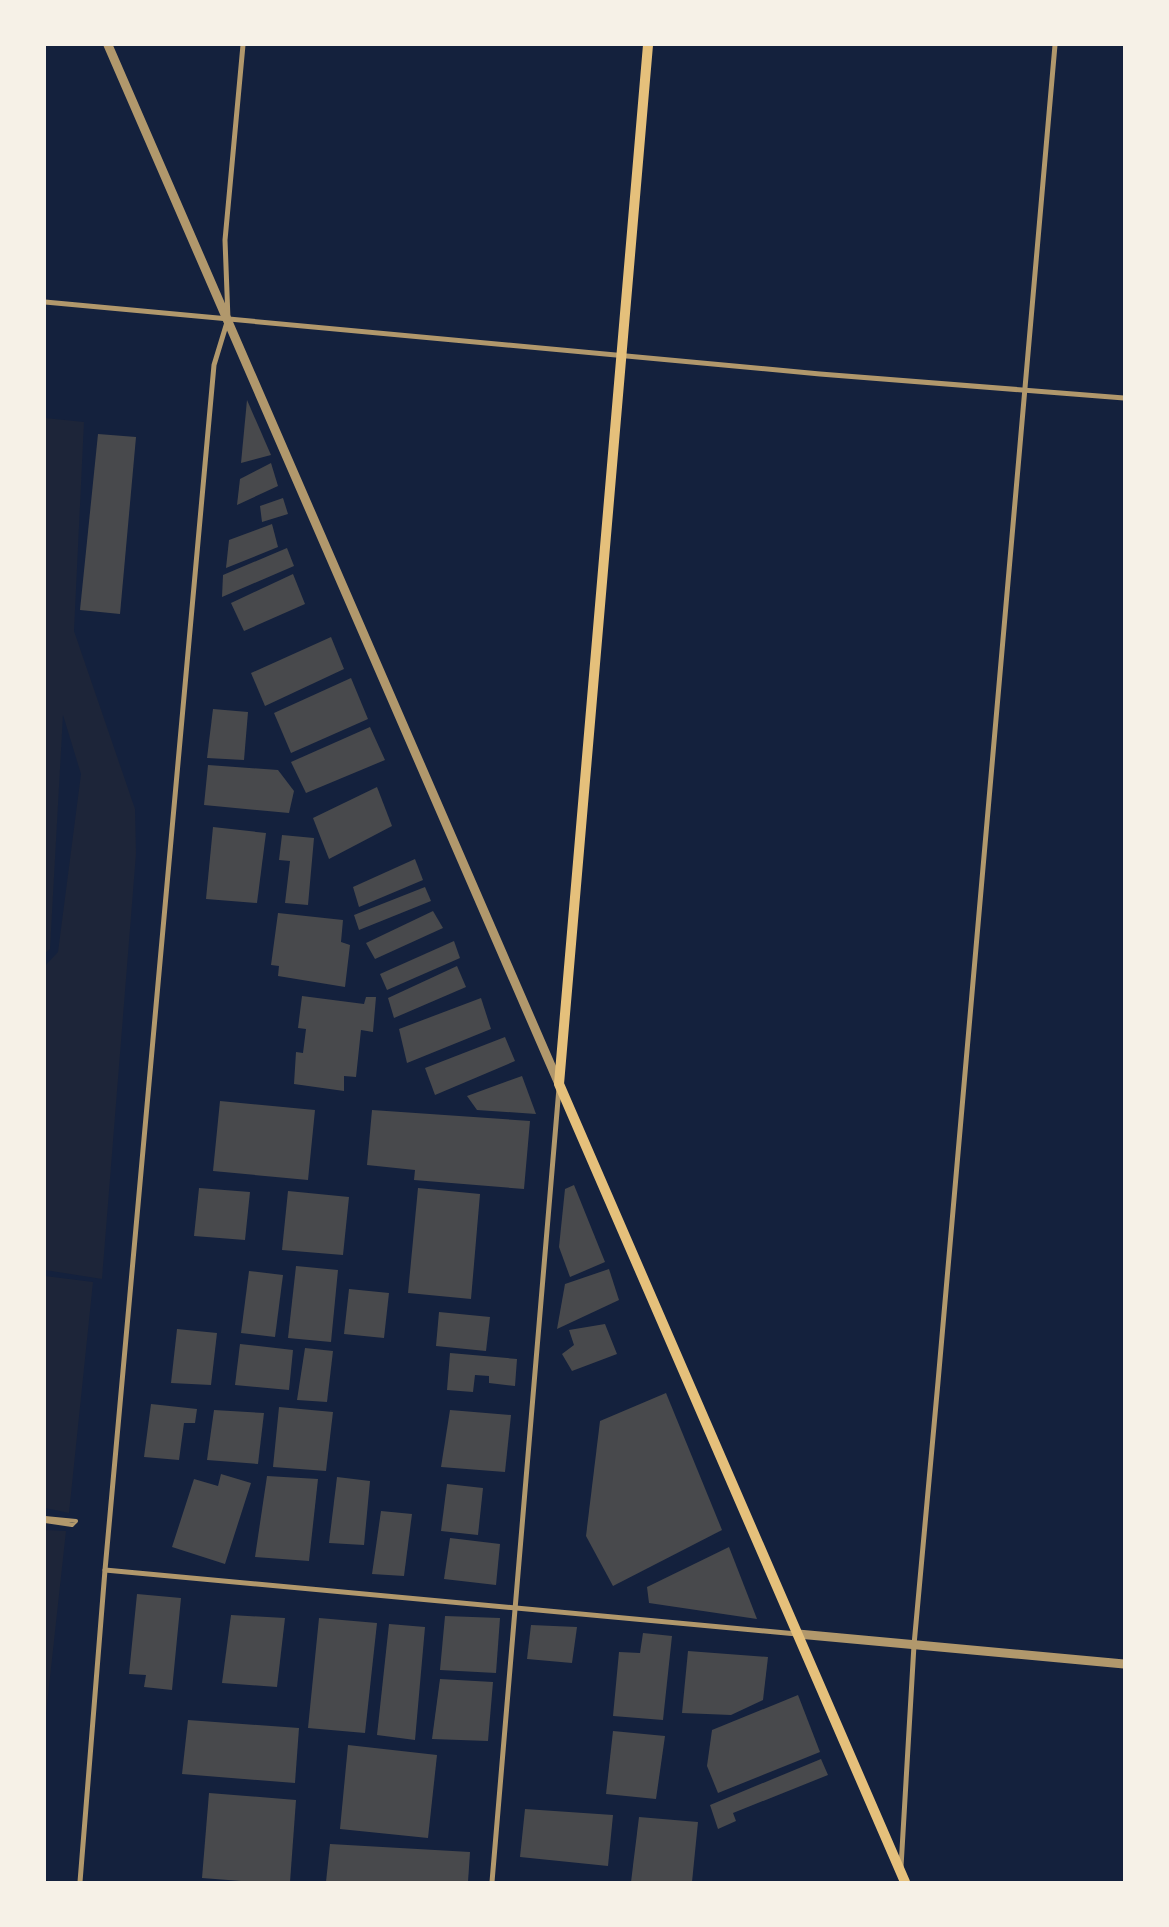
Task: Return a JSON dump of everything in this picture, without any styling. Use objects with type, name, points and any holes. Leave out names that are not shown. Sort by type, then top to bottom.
[{"type":"main road","points":[[648,45],[559,1084],[798,1634],[900,1877],[906,1882]]},
{"type":"street","points":[[108,45],[559,1084],[492,1882]]},
{"type":"street","points":[[80,1882],[105,1570],[214,365],[228,319],[225,240],[242,45]]},
{"type":"street","points":[[900,1877],[914,1645],[1055,45]]},
{"type":"street","points":[[45,302],[621,355],[1124,398]]},
{"type":"street","points":[[105,1570],[1124,1664]]},
{"type":"lane","points":[[45,1520],[76,1522],[72,1525],[45,1520]]},
{"type":"shaded area","points":[[45,418],[84,422],[74,631],[135,809],[136,854],[102,1279],[45,1270],[45,966],[58,952],[81,774],[63,715],[50,949],[45,953]]},
{"type":"shaded area","points":[[45,1276],[93,1282],[69,1513],[45,1508]]},
{"type":"shaded area","points":[[45,1530],[66,1531],[45,1723]]},
{"type":"building","points":[[247,400],[271,455],[241,463]]},
{"type":"building","points":[[98,434],[136,437],[120,614],[80,610]]},
{"type":"building","points":[[271,463],[278,486],[237,505],[240,479]]},
{"type":"building","points":[[283,498],[288,514],[262,522],[260,506]]},
{"type":"building","points":[[272,524],[278,547],[226,568],[229,540]]},
{"type":"building","points":[[287,548],[294,566],[222,597],[223,575]]},
{"type":"building","points":[[293,574],[305,604],[244,631],[231,603]]},
{"type":"building","points":[[331,637],[344,669],[265,706],[251,673]]},
{"type":"building","points":[[351,678],[368,719],[291,753],[274,713]]},
{"type":"building","points":[[213,709],[248,712],[244,760],[207,758]]},
{"type":"building","points":[[370,727],[385,760],[306,793],[291,762]]},
{"type":"building","points":[[208,765],[278,770],[294,791],[289,813],[204,805]]},
{"type":"building","points":[[377,787],[392,826],[329,859],[313,818]]},
{"type":"building","points":[[213,827],[266,833],[257,903],[206,899]]},
{"type":"building","points":[[282,835],[314,838],[308,905],[285,903],[290,861],[279,860]]},
{"type":"building","points":[[415,859],[423,880],[359,907],[353,887]]},
{"type":"building","points":[[425,887],[431,901],[359,930],[354,915]]},
{"type":"building","points":[[433,911],[443,928],[375,959],[366,943]]},
{"type":"building","points":[[278,913],[343,920],[341,942],[350,945],[345,987],[278,976],[279,966],[271,965]]},
{"type":"building","points":[[454,941],[460,958],[387,990],[380,974]]},
{"type":"building","points":[[457,966],[466,987],[394,1018],[388,998]]},
{"type":"building","points":[[302,996],[364,1004],[366,997],[376,997],[373,1032],[361,1030],[356,1077],[344,1076],[344,1091],[294,1084],[296,1052],[303,1053],[306,1029],[298,1028]]},
{"type":"building","points":[[481,998],[491,1029],[407,1063],[399,1029]]},
{"type":"building","points":[[505,1037],[515,1061],[435,1095],[425,1068]]},
{"type":"building","points":[[522,1076],[536,1114],[477,1110],[467,1096]]},
{"type":"building","points":[[220,1101],[315,1110],[308,1180],[213,1171]]},
{"type":"building","points":[[372,1110],[530,1121],[524,1189],[414,1180],[415,1170],[367,1165]]},
{"type":"building","points":[[574,1185],[605,1262],[570,1277],[559,1247],[565,1189]]},
{"type":"building","points":[[199,1188],[250,1192],[245,1240],[194,1236]]},
{"type":"building","points":[[418,1188],[480,1194],[471,1299],[408,1293]]},
{"type":"building","points":[[288,1191],[349,1197],[343,1255],[282,1250]]},
{"type":"building","points":[[296,1266],[338,1270],[331,1342],[288,1338]]},
{"type":"building","points":[[609,1269],[619,1300],[557,1329],[565,1284]]},
{"type":"building","points":[[249,1271],[283,1275],[275,1337],[241,1333]]},
{"type":"building","points":[[349,1289],[389,1293],[384,1338],[344,1334]]},
{"type":"building","points":[[439,1312],[490,1317],[486,1351],[436,1346]]},
{"type":"building","points":[[605,1324],[617,1354],[572,1371],[562,1354],[574,1345],[569,1330]]},
{"type":"building","points":[[177,1329],[217,1333],[211,1385],[171,1383]]},
{"type":"building","points":[[240,1344],[293,1350],[289,1390],[235,1385]]},
{"type":"building","points":[[305,1348],[333,1351],[327,1402],[297,1400]]},
{"type":"building","points":[[450,1353],[517,1359],[515,1386],[489,1383],[489,1376],[475,1375],[473,1392],[447,1390]]},
{"type":"building","points":[[666,1393],[722,1530],[613,1586],[586,1536],[600,1421]]},
{"type":"building","points":[[151,1404],[197,1409],[195,1423],[184,1423],[179,1460],[144,1457]]},
{"type":"building","points":[[279,1407],[333,1412],[326,1471],[273,1467]]},
{"type":"building","points":[[214,1410],[264,1413],[258,1464],[207,1460]]},
{"type":"building","points":[[450,1410],[511,1415],[505,1472],[441,1467]]},
{"type":"building","points":[[221,1474],[251,1483],[225,1564],[172,1547],[194,1479],[218,1486]]},
{"type":"building","points":[[267,1476],[318,1479],[309,1561],[255,1557]]},
{"type":"building","points":[[337,1477],[370,1481],[364,1545],[329,1543]]},
{"type":"building","points":[[447,1484],[483,1488],[478,1535],[441,1531]]},
{"type":"building","points":[[381,1511],[412,1514],[404,1576],[372,1574]]},
{"type":"building","points":[[450,1538],[500,1544],[496,1585],[444,1579]]},
{"type":"building","points":[[729,1547],[757,1619],[649,1603],[647,1587]]},
{"type":"building","points":[[137,1594],[181,1598],[172,1690],[144,1687],[146,1675],[129,1674]]},
{"type":"building","points":[[231,1615],[285,1618],[277,1687],[222,1683]]},
{"type":"building","points":[[445,1616],[500,1618],[496,1673],[440,1670]]},
{"type":"building","points":[[319,1618],[377,1623],[365,1733],[308,1728]]},
{"type":"building","points":[[389,1624],[425,1627],[415,1740],[377,1735]]},
{"type":"building","points":[[531,1625],[577,1627],[572,1663],[527,1659]]},
{"type":"building","points":[[643,1633],[672,1636],[663,1720],[613,1716],[619,1652],[640,1653]]},
{"type":"building","points":[[688,1651],[768,1657],[763,1700],[731,1715],[682,1713]]},
{"type":"building","points":[[440,1679],[493,1682],[488,1741],[432,1739]]},
{"type":"building","points":[[798,1695],[820,1752],[718,1793],[707,1766],[712,1730]]},
{"type":"building","points":[[188,1720],[299,1728],[295,1783],[182,1774]]},
{"type":"building","points":[[613,1731],[665,1736],[656,1799],[606,1794]]},
{"type":"building","points":[[348,1745],[437,1755],[428,1838],[340,1829]]},
{"type":"building","points":[[821,1759],[828,1775],[733,1813],[736,1821],[718,1829],[710,1805]]},
{"type":"building","points":[[209,1793],[296,1800],[290,1882],[254,1882],[202,1878]]},
{"type":"building","points":[[525,1809],[613,1815],[608,1866],[520,1857]]},
{"type":"building","points":[[639,1817],[698,1822],[692,1882],[631,1882]]},
{"type":"building","points":[[330,1844],[470,1852],[468,1882],[326,1882]]}]
